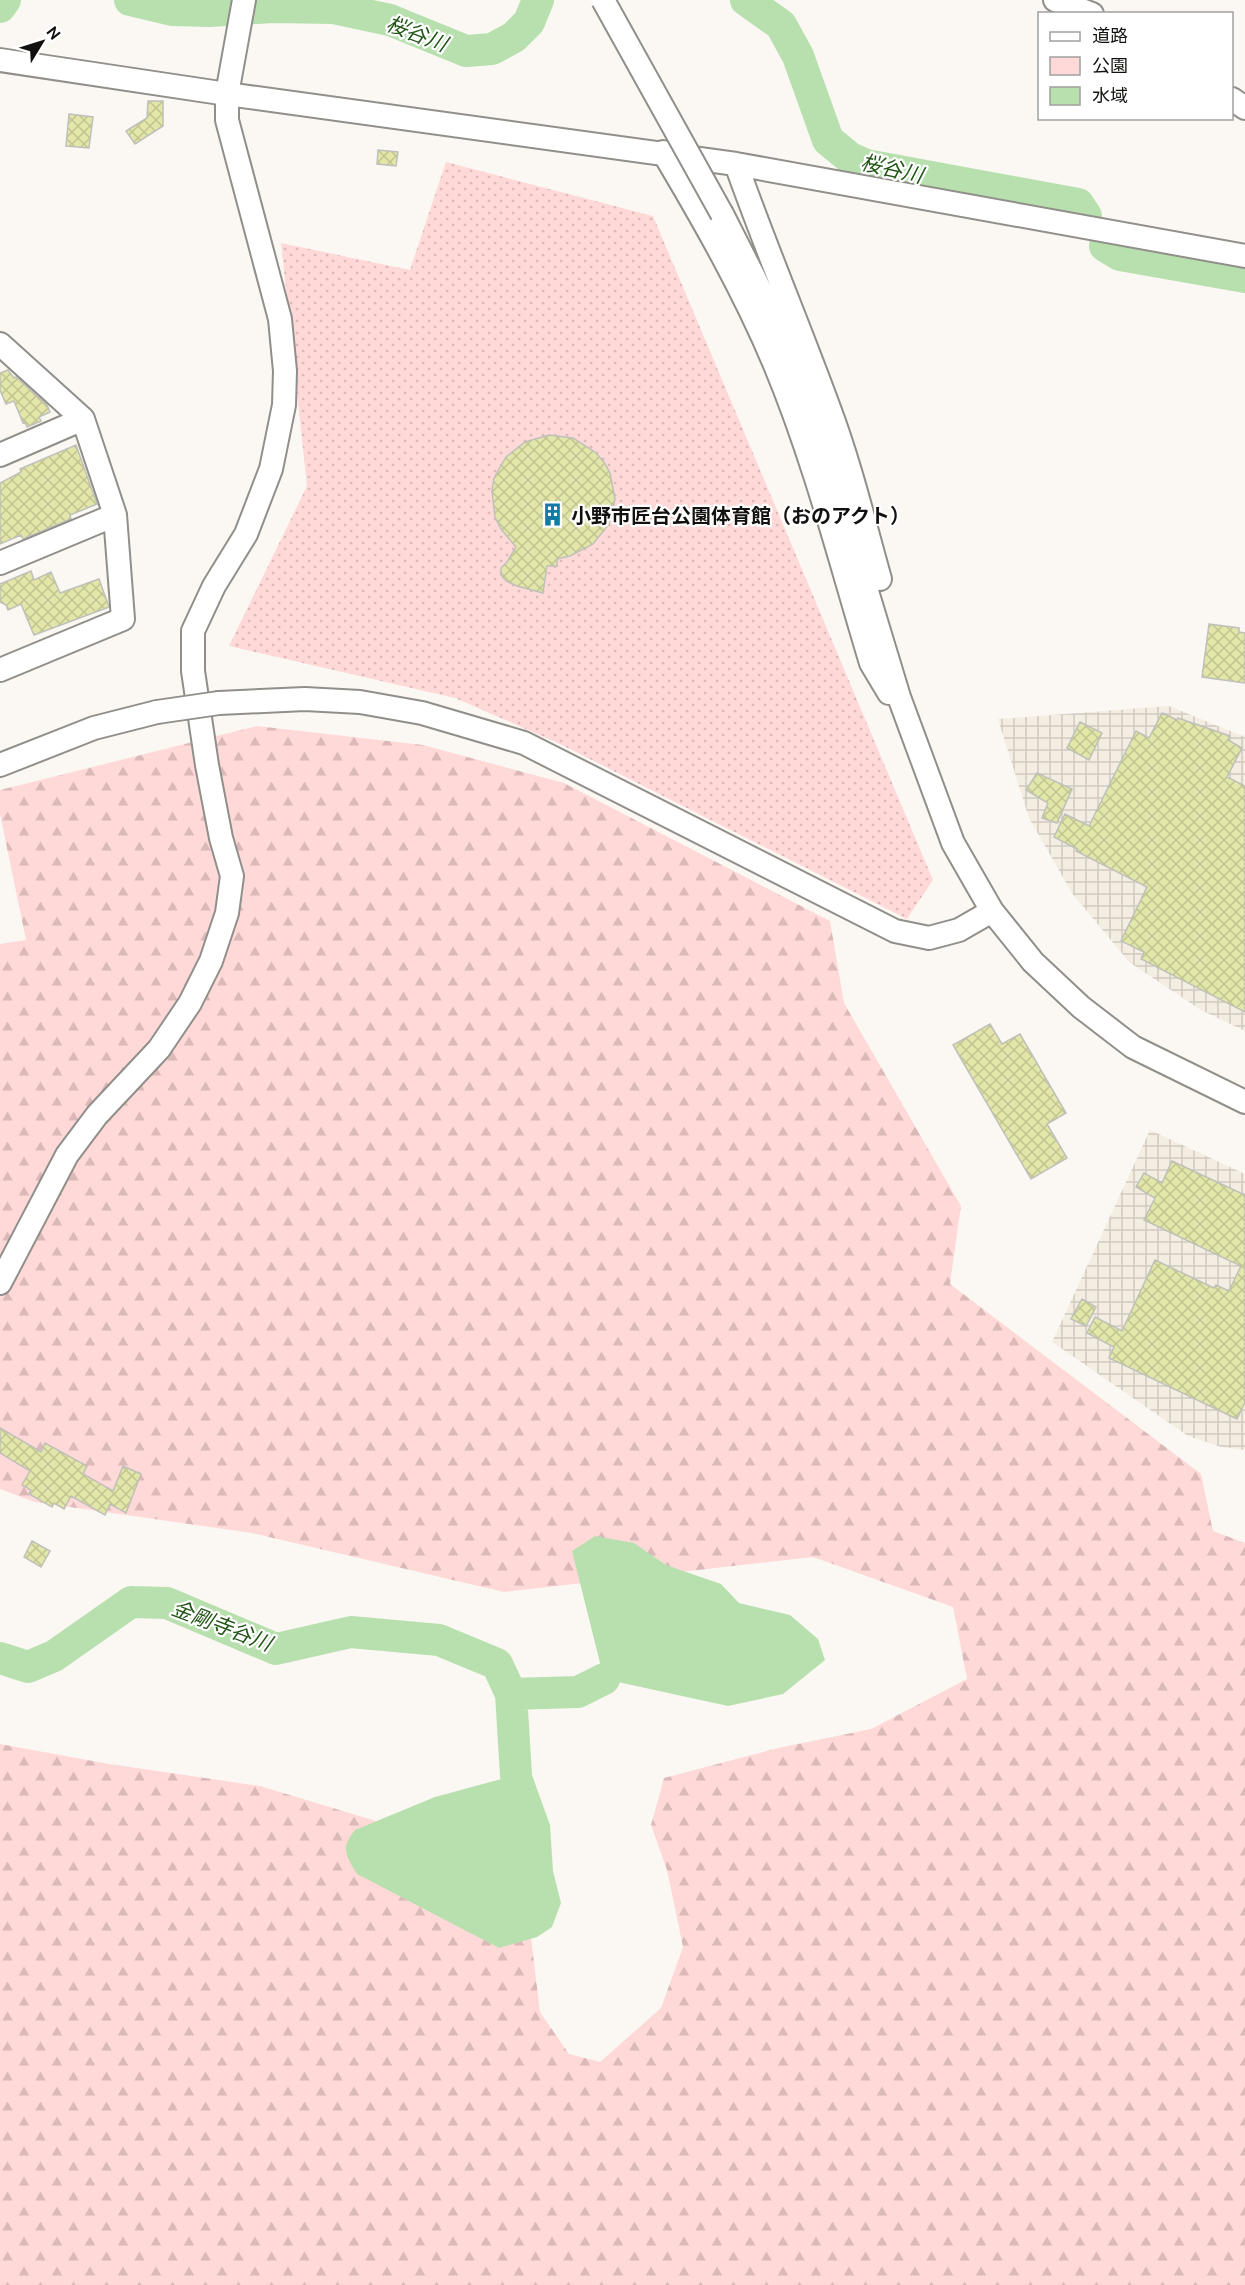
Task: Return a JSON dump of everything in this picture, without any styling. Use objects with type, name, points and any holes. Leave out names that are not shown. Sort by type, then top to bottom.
[{"type":"street","points":[[603,0],[722,214],[784,341],[816,423],[899,697],[913,736],[953,843],[992,910],[1033,962],[1080,1007],[1133,1047],[1245,1102]]},
{"type":"street","points":[[1055,0],[1087,12]]},
{"type":"street","points":[[0,1283],[67,1155],[98,1115],[159,1049],[190,1003],[211,961],[227,913],[232,876],[221,837],[207,765],[193,671],[193,631],[214,586],[246,534],[271,469],[284,405],[285,371],[280,319],[227,120],[227,94],[243,7]]},
{"type":"street","points":[[0,60],[227,94],[663,152],[1245,256]]},
{"type":"street","points":[[663,152],[739,286],[775,365],[803,440],[871,663],[913,736]]},
{"type":"street","points":[[736,164],[759,231],[830,409],[845,455],[900,652],[913,736]]},
{"type":"street","points":[[0,670],[123,619],[115,515],[83,419],[2,347]]},
{"type":"street","points":[[0,455],[83,419]]},
{"type":"street","points":[[0,563],[115,515]]},
{"type":"street","points":[[0,765],[94,728],[158,712],[219,703],[305,699],[360,702],[422,713],[524,742],[895,931],[929,938],[959,930],[992,910]]},
{"type":"shaded area","points":[[1169,706],[1245,737],[1245,1031],[1201,1010],[1129,962],[1072,893],[1029,818],[998,719]]},
{"type":"shaded area","points":[[1150,1130],[1245,1174],[1245,1450],[1221,1447],[1188,1436],[1052,1342]]},
{"type":"green space","points":[[446,162],[653,216],[933,880],[907,919],[560,744],[455,698],[229,646],[307,486],[281,243],[410,270]]},
{"type":"green space","points":[[257,726],[423,745],[564,783],[830,921],[844,1003],[961,1206],[950,1284],[1201,1474],[1213,1531],[1245,1543],[1245,2285],[0,2285],[0,1744],[109,1764],[260,1786],[472,1850],[529,1921],[540,2012],[569,2054],[600,2062],[661,2008],[683,1947],[667,1870],[651,1825],[664,1778],[778,1748],[871,1729],[967,1679],[953,1607],[813,1557],[504,1592],[252,1533],[35,1502],[0,1489],[0,944],[26,940],[0,814],[0,790]]},
{"type":"water","points":[[595,1536],[634,1543],[666,1565],[721,1584],[739,1603],[790,1615],[818,1639],[825,1660],[783,1694],[728,1706],[604,1679],[572,1551]]},
{"type":"water","points":[[516,1775],[532,1775],[550,1825],[553,1871],[561,1903],[552,1927],[537,1937],[499,1948],[357,1874],[350,1862],[346,1847],[355,1830],[435,1797]]},
{"type":"building","points":[[148,101],[163,101],[163,126],[135,144],[126,131],[147,118]]},
{"type":"building","points":[[69,114],[93,117],[89,148],[66,146]]},
{"type":"building","points":[[378,150],[398,152],[396,166],[377,164]]},
{"type":"building","points":[[8,370],[14,378],[16,377],[47,405],[50,412],[39,417],[41,421],[27,427],[14,401],[6,404],[0,390],[0,373]]},
{"type":"building","name":"小野市匠台公園体育館（おのアクト）","points":[[549,435],[573,438],[595,452],[610,473],[615,499],[609,524],[593,544],[570,556],[557,559],[557,566],[547,566],[543,593],[517,586],[506,581],[501,575],[501,568],[516,547],[501,529],[495,517],[492,491],[494,478],[506,457],[525,442]]},
{"type":"building","points":[[76,445],[97,504],[70,515],[71,519],[23,539],[21,535],[0,544],[0,483],[21,472],[20,469]]},
{"type":"building","points":[[31,571],[34,580],[51,572],[60,593],[99,579],[109,607],[34,635],[21,604],[8,610],[6,605],[0,602],[0,584]]},
{"type":"building","points":[[1209,624],[1239,628],[1239,632],[1245,633],[1245,683],[1202,677]]},
{"type":"building","points":[[1162,713],[1177,720],[1178,718],[1230,736],[1228,740],[1242,748],[1227,777],[1245,786],[1245,1012],[1141,959],[1144,952],[1121,941],[1147,887],[1076,851],[1077,849],[1054,837],[1065,814],[1089,826],[1136,731],[1149,738]]},
{"type":"building","points":[[1080,722],[1102,733],[1089,760],[1067,748]]},
{"type":"building","points":[[1037,773],[1072,789],[1057,823],[1042,818],[1048,803],[1026,790]]},
{"type":"building","points":[[990,1024],[1002,1044],[1020,1034],[1066,1113],[1047,1124],[1067,1158],[1031,1179],[953,1045]]},
{"type":"building","points":[[1172,1161],[1245,1195],[1245,1402],[1237,1419],[1109,1358],[1114,1347],[1087,1333],[1095,1317],[1122,1331],[1155,1260],[1214,1288],[1216,1285],[1229,1291],[1241,1266],[1144,1220],[1155,1198],[1136,1187],[1144,1173],[1162,1183]]},
{"type":"building","points":[[1082,1299],[1096,1307],[1086,1326],[1071,1319]]},
{"type":"building","points":[[0,1428],[41,1452],[45,1443],[87,1466],[83,1474],[113,1491],[123,1466],[141,1474],[126,1513],[110,1504],[105,1515],[71,1496],[64,1509],[54,1503],[52,1507],[29,1494],[31,1490],[22,1485],[30,1471],[0,1453]]},
{"type":"building","points":[[32,1541],[50,1551],[41,1567],[24,1557]]},
{"type":"waterway","name":"桜谷川","points":[[0,7],[5,0]]},
{"type":"waterway","name":"桜谷川","points":[[130,0],[172,10],[334,8],[390,20],[466,51],[492,49],[514,37],[529,22],[538,0]]},
{"type":"waterway","name":"桜谷川","points":[[746,0],[781,25],[798,56],[828,140],[850,158],[866,165],[1078,204],[1086,216]]},
{"type":"waterway","name":"桜谷川","points":[[1105,246],[1120,255],[1245,277]]},
{"type":"waterway","name":"金剛寺谷川","points":[[0,1658],[28,1667],[54,1656],[131,1602],[167,1603],[276,1649],[351,1632],[439,1640],[497,1664],[511,1694],[578,1692],[604,1679]]},
{"type":"waterway","name":"金剛寺谷川","points":[[511,1694],[516,1775]]},
{"type":"place","name":"小野市匠台公園体育館（おのアクト）","points":[[553,515]]}]
